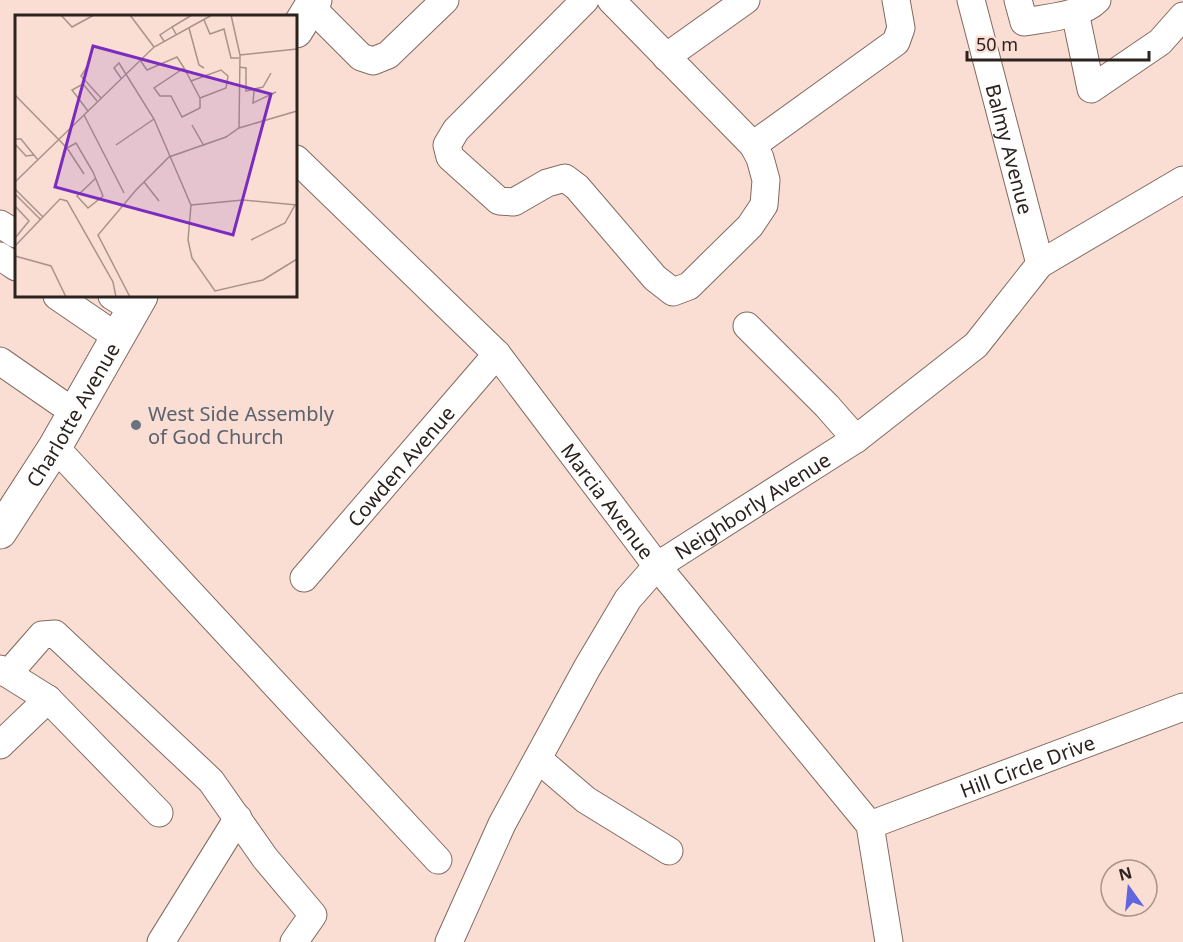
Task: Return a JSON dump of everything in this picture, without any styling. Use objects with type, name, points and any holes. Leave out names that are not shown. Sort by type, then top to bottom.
[{"type":"main road","name":"Charlotte Avenue","points":[[0,532],[55,447],[117,338],[128,300]]},
{"type":"street","points":[[307,13],[360,57],[373,61],[388,55],[446,0]]},
{"type":"street","points":[[585,0],[456,130],[447,145],[450,157],[498,201],[514,202],[547,183],[565,178],[578,187],[654,279],[673,292],[688,286],[750,226],[764,205],[766,180],[760,158],[753,145],[611,0]]},
{"type":"street","points":[[666,57],[746,0]]},
{"type":"street","points":[[753,145],[896,42],[901,28],[896,0]]},
{"type":"street","name":"Balmy Avenue","points":[[971,0],[1040,264]]},
{"type":"street","points":[[980,32],[1021,11],[1086,6],[1091,89],[1160,42],[1183,16]]},
{"type":"street","name":"Marcia Avenue","points":[[297,160],[497,354],[657,566],[870,825]]},
{"type":"street","name":"Neighborly Avenue","points":[[448,942],[502,824],[587,668],[628,599],[657,566],[856,439],[976,345],[1040,264],[1183,180]]},
{"type":"street","points":[[0,224],[15,233]]},
{"type":"street","points":[[0,256],[15,266]]},
{"type":"street","points":[[58,297],[117,338]]},
{"type":"street","points":[[747,326],[827,406],[856,439]]},
{"type":"street","name":"Cowden Avenue","points":[[304,578],[497,354]]},
{"type":"street","points":[[0,361],[75,413]]},
{"type":"street","points":[[55,447],[438,860]]},
{"type":"street","points":[[159,813],[48,699],[4,672],[42,635],[55,634],[211,781],[265,858],[313,915],[294,942]]},
{"type":"street","points":[[0,746],[48,699]]},
{"type":"street","name":"Hill Circle Drive","points":[[870,825],[1183,707]]},
{"type":"street","points":[[538,759],[586,800],[669,851]]},
{"type":"street","points":[[161,942],[238,818]]},
{"type":"street","points":[[870,825],[889,942]]},
{"type":"place","name":"West Side Assembly of God Church","points":[[136,425]]}]
